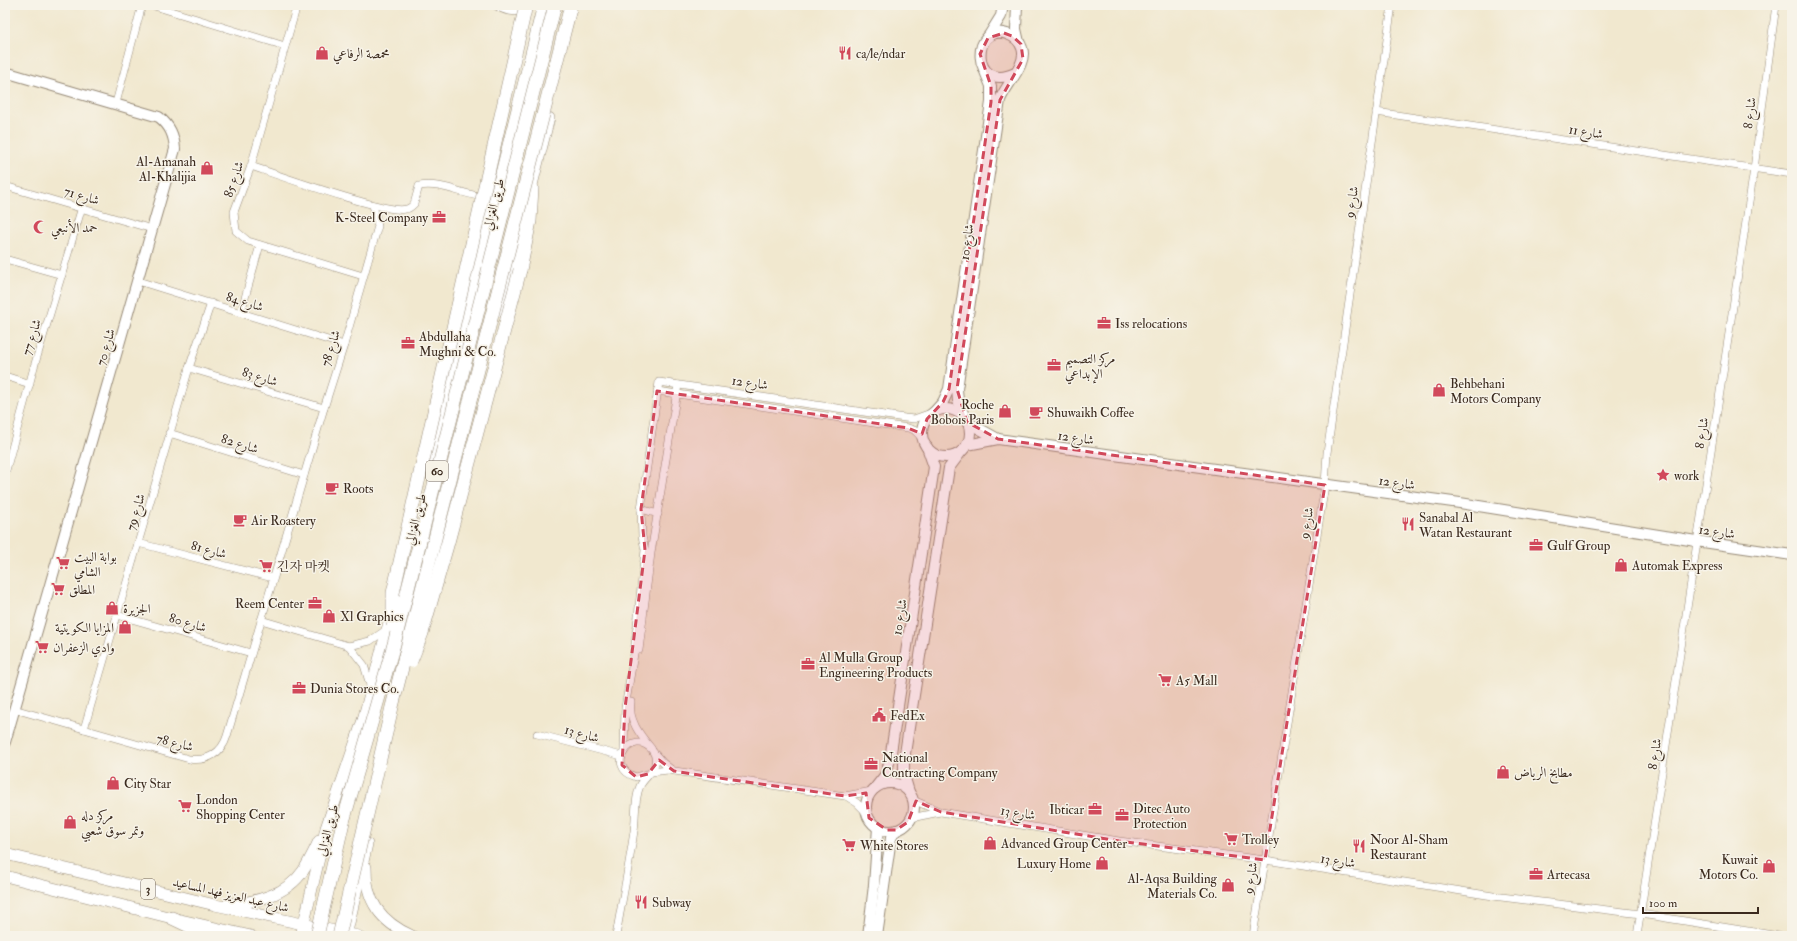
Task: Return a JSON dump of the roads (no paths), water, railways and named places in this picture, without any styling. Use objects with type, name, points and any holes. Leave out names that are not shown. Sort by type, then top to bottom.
[{"type":"highway","points":[[394,644],[393,593],[526,5]]},
{"type":"highway","name":"طريق الغزالي","points":[[317,936],[342,822],[394,644],[555,5]]},
{"type":"highway","name":"طريق الغزالي","points":[[344,935],[392,707],[572,6]]},
{"type":"highway","points":[[392,707],[422,633],[448,542],[520,270],[530,221],[532,188]]},
{"type":"highway","points":[[172,918],[210,936]]},
{"type":"main road","name":"طريق الغزالي","points":[[302,931],[326,828],[363,720],[388,628],[543,5]]},
{"type":"main road","name":"طريق الغزالي","points":[[344,935],[409,662],[532,188],[572,6]]},
{"type":"main road","points":[[215,905],[248,902],[270,896],[282,889],[302,872],[326,828]]},
{"type":"main road","points":[[366,846],[366,886],[370,898],[386,919],[398,930],[412,936]]},
{"type":"main road","name":"شارع عبد العزيز فهد المساعيد","points":[[5,854],[215,905],[302,931],[358,936]]},
{"type":"main road","name":"3","points":[[5,876],[172,918],[251,936]]},
{"type":"street","points":[[116,103],[142,5]]},
{"type":"street","points":[[151,5],[285,46]]},
{"type":"street","name":"شارع 85","points":[[298,5],[251,166],[234,212],[236,231],[248,241],[363,276]]},
{"type":"street","points":[[495,5],[501,9],[513,11],[523,10],[529,5]]},
{"type":"street","points":[[1003,5],[1001,16],[988,38],[981,46],[980,54],[980,61],[984,69],[999,77],[1015,73],[1021,66],[1023,59],[1023,52],[1016,29],[1017,5]]},
{"type":"street","name":"شارع 9","points":[[1253,936],[1324,486],[1327,453],[1392,5]]},
{"type":"street","name":"شارع 8","points":[[1637,936],[1671,722],[1696,541],[1754,169],[1776,5]]},
{"type":"street","points":[[988,38],[996,34],[1004,33],[1012,36],[1019,42]]},
{"type":"street","name":"شارع 10","points":[[966,420],[958,401],[957,389],[991,102],[991,86],[984,69]]},
{"type":"street","name":"شارع 70","points":[[5,72],[116,103],[159,117],[167,123],[174,140],[175,150],[5,742]]},
{"type":"street","name":"شارع 10","points":[[933,412],[943,402],[949,390],[970,281],[1000,100],[1003,92],[1015,73]]},
{"type":"street","name":"شارع 11","points":[[1376,112],[1792,174]]},
{"type":"street","points":[[251,166],[373,205],[395,210],[406,210],[414,204],[419,186],[438,186],[485,197],[491,195],[497,190]]},
{"type":"street","name":"شارع 71","points":[[5,186],[82,207],[152,229]]},
{"type":"street","name":"شارع 78","points":[[14,709],[189,759],[202,760],[213,755],[225,742],[344,345],[378,226],[373,205]]},
{"type":"street","name":"شارع 77","points":[[5,474],[8,451],[30,384],[82,207]]},
{"type":"street","points":[[241,312],[260,245]]},
{"type":"street","points":[[5,259],[62,275]]},
{"type":"street","name":"شارع 84","points":[[138,281],[211,302],[344,345]]},
{"type":"street","name":"شارع 79","points":[[84,730],[169,433],[211,302]]},
{"type":"street","name":"شارع 83","points":[[189,368],[324,408]]},
{"type":"street","points":[[5,376],[30,384]]},
{"type":"street","name":"شارع 12","points":[[925,443],[914,430],[908,428],[657,391],[658,382],[914,419],[933,412]]},
{"type":"street","points":[[674,771],[662,763],[652,750],[637,728],[629,709],[678,385]]},
{"type":"street","points":[[638,791],[631,776],[622,766],[625,708],[634,654],[645,550],[642,536],[641,509],[657,391]]},
{"type":"street","points":[[941,409],[954,410],[966,420],[970,429],[970,437],[964,448],[947,457],[933,453],[925,443],[923,425],[933,412],[941,409]]},
{"type":"street","name":"شارع 12","points":[[966,420],[998,439],[1324,486],[1460,503],[1792,555]]},
{"type":"street","name":"شارع 82","points":[[169,433],[304,475]]},
{"type":"street","name":"شارع 12","points":[[964,448],[998,439]]},
{"type":"street","name":"شارع 10","points":[[873,789],[886,774],[890,759],[934,467],[925,443]]},
{"type":"street","name":"شارع 10","points":[[911,796],[904,776],[904,760],[949,468],[964,448]]},
{"type":"street","points":[[641,509],[658,514]]},
{"type":"street","name":"شارع 81","points":[[138,543],[274,578]]},
{"type":"street","name":"شارع 80","points":[[117,614],[252,653]]},
{"type":"street","points":[[261,620],[349,646],[370,641],[388,628]]},
{"type":"street","points":[[349,646],[364,665],[371,688]]},
{"type":"street","name":"شارع 13","points":[[537,734],[623,753]]},
{"type":"street","points":[[616,936],[635,830],[638,791],[656,762],[652,750],[640,743],[634,744],[623,753]]},
{"type":"street","points":[[631,776],[640,777],[663,770],[674,771],[845,796],[857,803],[867,813],[871,821],[878,827],[887,830],[896,830]]},
{"type":"street","points":[[845,796],[873,789],[883,783],[893,783],[902,786],[911,796],[914,810],[911,818],[896,830],[891,838],[877,936]]},
{"type":"street","points":[[867,813],[866,804],[873,789]]},
{"type":"street","name":"شارع 13","points":[[911,796],[941,812],[1119,841],[1265,860],[1493,896],[1641,914],[1779,936]]},
{"type":"street","name":"شارع 13","points":[[911,818],[941,812]]},
{"type":"street","points":[[868,936],[874,885],[878,827]]},
{"type":"place","name":"محمصة الرفاعي","points":[[322,53]]},
{"type":"place","name":"ca/le/ndar","points":[[845,53]]},
{"type":"place","name":"Al-Amanah Al-Khalijia","points":[[207,168]]},
{"type":"place","name":"K-Steel Company","points":[[439,217]]},
{"type":"place","name":"حمد الأنبعي","points":[[40,227]]},
{"type":"place","name":"Iss relocations","points":[[1104,323]]},
{"type":"place","name":"Abdullaha Mughni & Co.","points":[[408,343]]},
{"type":"place","name":"مركز التصميم الإبداعي","points":[[1054,365]]},
{"type":"place","name":"Behbehani Motors Company","points":[[1439,390]]},
{"type":"place","name":"Roche Bobois Paris","points":[[1005,411]]},
{"type":"place","name":"Shuwaikh Coffee","points":[[1036,412]]},
{"type":"place","name":"work","points":[[1663,475]]},
{"type":"place","name":"Roots","points":[[332,488]]},
{"type":"place","name":"Air Roastery","points":[[240,520]]},
{"type":"place","name":"Sanabal Al Watan Restaurant","points":[[1408,524]]},
{"type":"place","name":"Gulf Group","points":[[1536,545]]},
{"type":"place","name":"بوابة البيت الشامي","points":[[63,563]]},
{"type":"place","name":"Automak Express","points":[[1621,565]]},
{"type":"place","name":"긴자 마켓","points":[[266,566]]},
{"type":"place","name":"المطلق","points":[[58,589]]},
{"type":"place","name":"Reem Center","points":[[315,603]]},
{"type":"place","name":"الجزيرة","points":[[112,608]]},
{"type":"place","name":"Xl Graphics","points":[[329,616]]},
{"type":"place","name":"المزايا الكويتية","points":[[125,627]]},
{"type":"place","name":"وادي الزعفران","points":[[42,647]]},
{"type":"place","name":"Al Mulla Group Engineering Products","points":[[808,664]]},
{"type":"place","name":"A5 Mall","points":[[1165,680]]},
{"type":"place","name":"Dunia Stores Co.","points":[[299,688]]},
{"type":"place","name":"FedEx","points":[[879,715]]},
{"type":"place","name":"National Contracting Company","points":[[871,764]]},
{"type":"place","name":"مطابخ الرياض","points":[[1503,772]]},
{"type":"place","name":"City Star","points":[[113,783]]},
{"type":"place","name":"London Shopping Center","points":[[185,806]]},
{"type":"place","name":"Ibticar","points":[[1095,809]]},
{"type":"place","name":"Ditec Auto Protection","points":[[1122,815]]},
{"type":"place","name":"مركز دله وتمر سوق شعبي","points":[[70,822]]},
{"type":"place","name":"Trolley","points":[[1231,839]]},
{"type":"place","name":"Advanced Group Center","points":[[990,843]]},
{"type":"place","name":"White Stores","points":[[849,845]]},
{"type":"place","name":"Noor Al-Sham Restaurant","points":[[1359,846]]},
{"type":"place","name":"Luxury Home","points":[[1102,863]]},
{"type":"place","name":"Kuwait Motors Co.","points":[[1769,866]]},
{"type":"place","name":"Artecasa","points":[[1536,874]]},
{"type":"place","name":"Al-Aqsa Building Materials Co.","points":[[1228,885]]},
{"type":"place","name":"Subway","points":[[641,902]]}]
